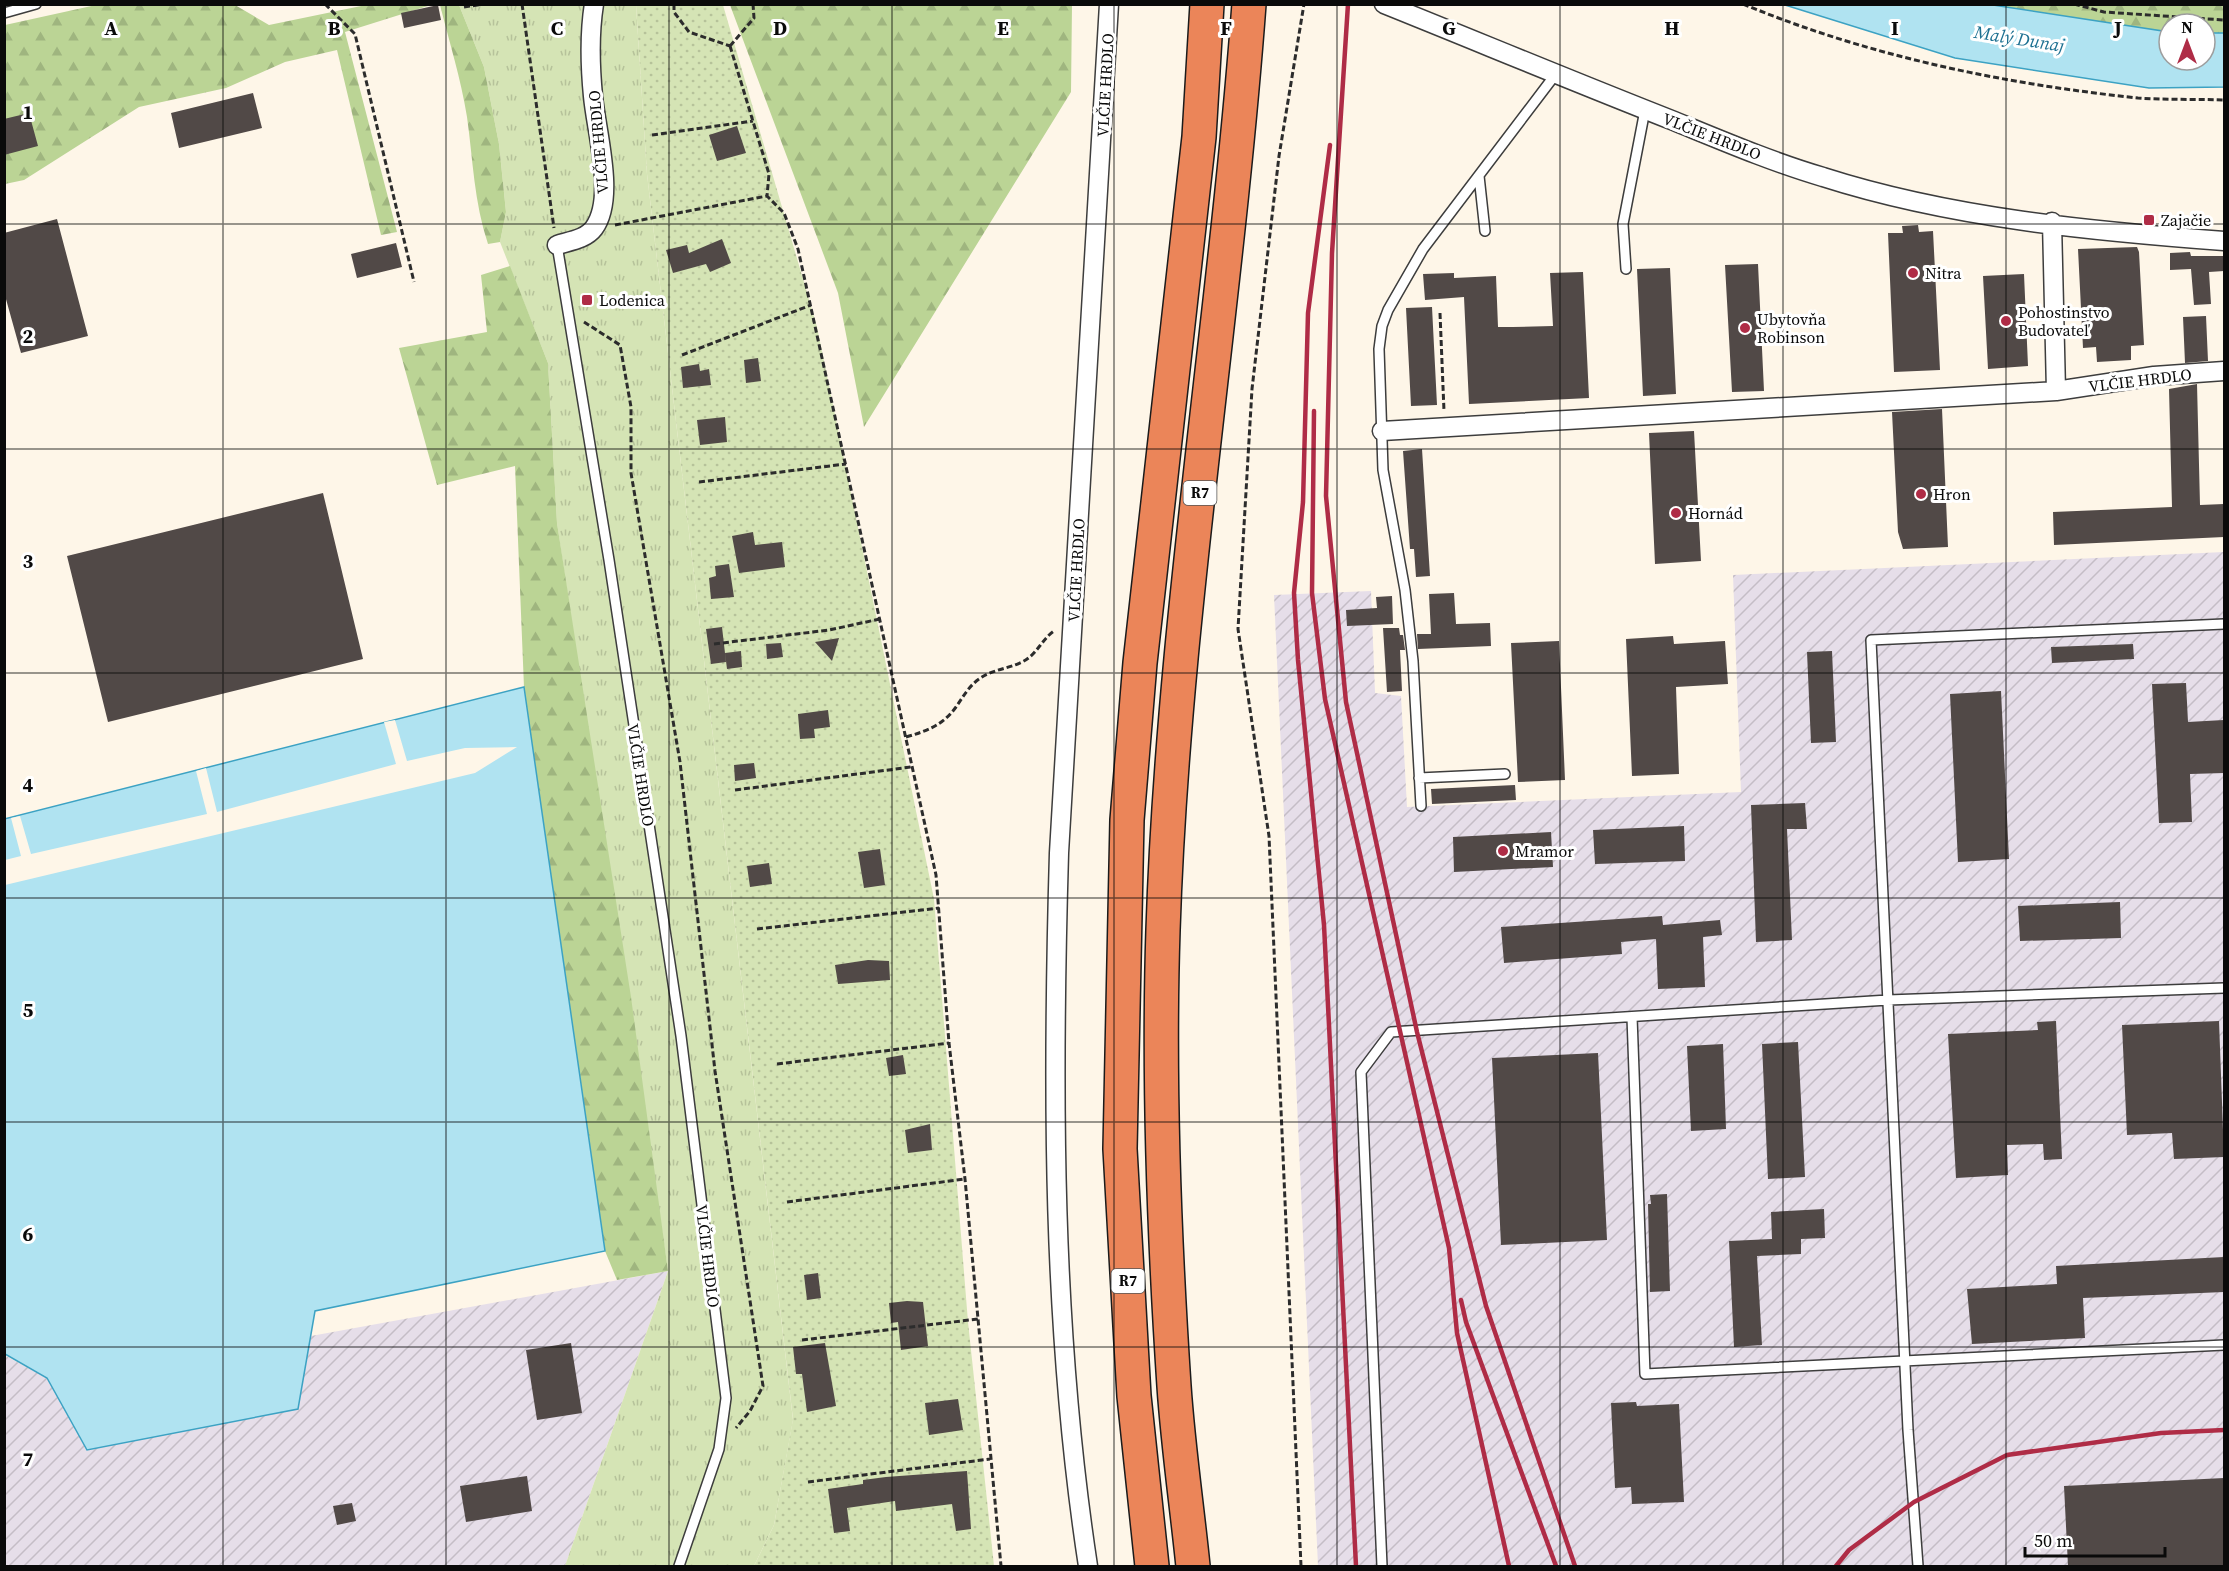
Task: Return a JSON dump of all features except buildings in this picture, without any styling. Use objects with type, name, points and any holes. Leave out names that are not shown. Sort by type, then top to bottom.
[{"type":"highway","name":"R7","points":[[1152,1566],[1134,1396],[1120,1149],[1127,820],[1140,663],[1199,137],[1207,4]]},
{"type":"highway","name":"R7","points":[[1193,1566],[1174,1389],[1163,1148],[1162,982],[1169,824],[1180,670],[1239,140],[1249,4]]},
{"type":"street","name":"VLČIE HRDLO","points":[[594,4],[589,35],[593,96],[604,190],[602,212],[594,229]]},
{"type":"street","name":"VLČIE HRDLO","points":[[1088,1566],[1060,1314],[1056,954],[1072,623],[1109,4]]},
{"type":"street","name":"VLČIE HRDLO","points":[[1384,4],[1555,75],[1822,177],[1916,202],[2152,236],[2224,241]]},
{"type":"street","points":[[2052,222],[2056,391]]},
{"type":"street","points":[[557,245],[584,237],[594,229]]},
{"type":"street","name":"VLČIE HRDLO","points":[[1382,431],[2056,391],[2154,376],[2224,371]]},
{"type":"lane","points":[[4,13],[36,4]]},
{"type":"lane","points":[[1421,806],[1413,661],[1405,590],[1383,470],[1379,349],[1388,310],[1424,249],[1555,75]]},
{"type":"lane","points":[[1626,269],[1623,224],[1645,110]]},
{"type":"lane","points":[[1479,176],[1485,231]]},
{"type":"lane","name":"VLČIE HRDLO","points":[[557,245],[681,1036],[726,1398],[719,1449],[679,1566]]},
{"type":"lane","points":[[1918,1566],[1905,1362],[1871,640],[2224,624]]},
{"type":"lane","points":[[1419,777],[1505,774]]},
{"type":"lane","points":[[1382,1566],[1361,1072],[1391,1032],[1888,1000],[2224,988]]},
{"type":"lane","points":[[1632,1017],[1645,1374],[2224,1346]]},
{"type":"path","points":[[325,4],[355,34],[414,282]]},
{"type":"path","points":[[464,7],[484,4]]},
{"type":"path","points":[[522,4],[557,245]]},
{"type":"path","points":[[674,4],[674,12],[689,32],[730,46]]},
{"type":"path","points":[[730,46],[754,18],[753,4]]},
{"type":"path","points":[[1301,1566],[1269,836],[1238,629],[1251,389],[1279,156],[1304,4]]},
{"type":"path","points":[[1743,4],[1794,25],[1961,72],[2139,98],[2224,100]]},
{"type":"path","points":[[2074,4],[2104,12],[2224,20]]},
{"type":"path","points":[[730,46],[769,174],[767,196]]},
{"type":"path","points":[[652,135],[753,121]]},
{"type":"path","points":[[594,229],[767,196]]},
{"type":"path","points":[[767,196],[784,213],[798,249],[936,875],[1001,1566]]},
{"type":"path","points":[[682,355],[811,305]]},
{"type":"path","points":[[1440,313],[1444,428]]},
{"type":"path","points":[[569,314],[620,345],[631,407],[631,473],[680,762],[715,1071],[763,1386],[750,1412],[719,1449]]},
{"type":"path","points":[[699,482],[846,464]]},
{"type":"path","points":[[714,644],[828,630],[880,619]]},
{"type":"path","points":[[906,737],[929,731],[944,721],[978,680],[996,670],[1021,663],[1037,651],[1044,638],[1072,623]]},
{"type":"path","points":[[735,790],[912,767]]},
{"type":"path","points":[[757,929],[939,908]]},
{"type":"path","points":[[777,1064],[950,1043]]},
{"type":"path","points":[[787,1202],[965,1179]]},
{"type":"path","points":[[802,1340],[978,1319]]},
{"type":"path","points":[[808,1482],[991,1459]]},
{"type":"shaded area","points":[[2224,552],[2224,1566],[1318,1566],[1274,595],[1371,591],[1375,693],[1401,696],[1407,807],[1741,792],[1733,575]]},
{"type":"shaded area","points":[[668,1271],[565,1566],[5,1566],[4,1355],[47,1378],[87,1449],[298,1409],[311,1336]]},
{"type":"green space","points":[[96,5],[235,5],[269,25],[366,5],[431,5],[345,32],[397,232],[381,235],[337,50],[285,62],[226,88],[139,107],[24,180],[5,184],[5,25]]},
{"type":"green space","points":[[440,5],[459,5],[484,67],[499,144],[506,212],[500,242],[488,244],[483,228],[467,117]]},
{"type":"green space","points":[[459,5],[636,5],[647,174],[793,1420],[774,1525],[754,1566],[565,1566],[668,1271],[557,523],[548,363],[500,242],[506,212],[499,144],[484,67]]},
{"type":"green space","points":[[636,5],[723,5],[817,327],[934,899],[968,1322],[994,1566],[754,1566],[774,1525],[793,1419],[647,174]]},
{"type":"green space","points":[[730,5],[1072,5],[1071,92],[864,427],[838,293]]},
{"type":"green space","points":[[1993,5],[2224,5],[2224,33],[2217,33],[2217,12],[2157,12],[2157,30]]},
{"type":"green space","points":[[510,266],[548,363],[557,523],[631,997],[668,1271],[617,1280],[605,1251],[524,687],[515,466],[437,485],[399,348],[487,332],[481,275]]},
{"type":"water","name":"Malý Dunaj","points":[[1785,5],[1993,5],[2157,30],[2157,72],[2217,72],[2217,33],[2224,33],[2224,87],[2149,88],[1955,58]]},
{"type":"water","points":[[524,687],[605,1251],[315,1311],[298,1409],[87,1450],[47,1378],[5,1354],[4,819]]},
{"type":"pier","points":[[395,720],[407,761],[465,748],[517,747],[475,773],[5,885],[5,860],[21,856],[11,818],[20,816],[31,854],[207,814],[196,771],[206,768],[217,812],[396,764],[384,722]]},
{"type":"railway","points":[[1348,4],[1332,253],[1326,496],[1346,702],[1417,1032],[1486,1306],[1575,1566]]},
{"type":"railway","points":[[1330,145],[1308,313],[1303,502],[1294,593],[1298,660],[1324,925],[1356,1566]]},
{"type":"railway","points":[[1314,411],[1312,593],[1325,699],[1449,1248],[1457,1333],[1509,1566]]},
{"type":"railway","points":[[1461,1300],[1466,1322],[1556,1566]]},
{"type":"railway","points":[[1836,1566],[1849,1550],[1914,1502],[2007,1455],[2161,1433],[2224,1430]]},
{"type":"place","name":"Zajačie","points":[[2149,220]]},
{"type":"place","name":"Nitra","points":[[1913,273]]},
{"type":"place","name":"Lodenica","points":[[587,300]]},
{"type":"place","name":"Pohostinstvo Budovateľ","points":[[2006,321]]},
{"type":"place","name":"Ubytovňa Robinson","points":[[1745,328]]},
{"type":"place","name":"Hron","points":[[1921,494]]},
{"type":"place","name":"Hornád","points":[[1676,513]]},
{"type":"place","name":"Mramor","points":[[1503,851]]}]
